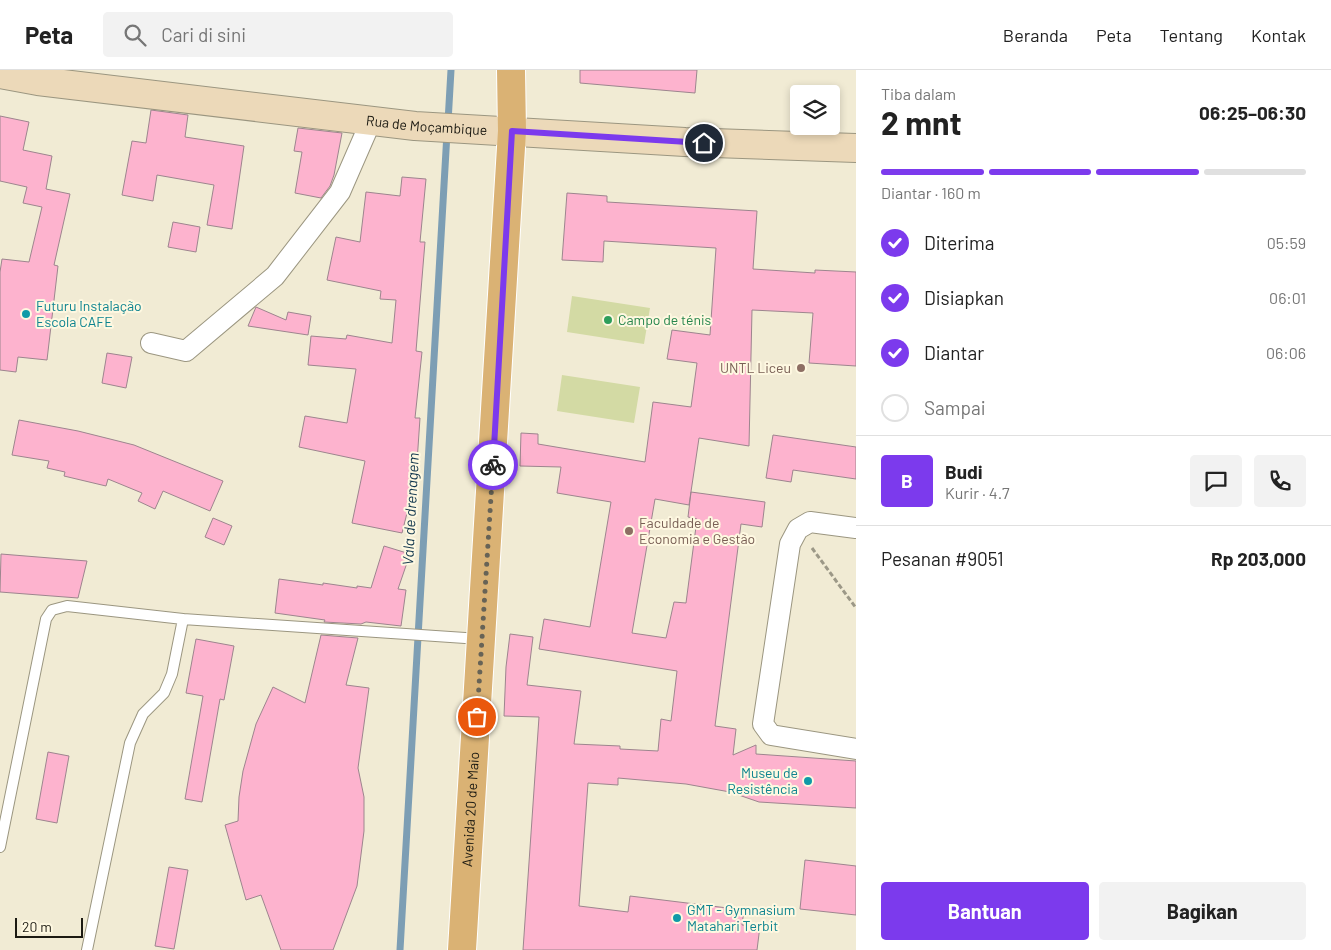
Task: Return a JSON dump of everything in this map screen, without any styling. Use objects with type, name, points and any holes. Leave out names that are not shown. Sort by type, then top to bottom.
[{"type":"main road","name":"Avenida 20 de Maio","points":[[462,950],[512,131],[511,70]]},
{"type":"street","name":"Rua de Moçambique","points":[[0,74],[38,81],[415,126],[685,142],[856,148]]},
{"type":"street","points":[[151,343],[186,351],[275,276],[340,192],[372,121]]},
{"type":"street","points":[[856,528],[810,522],[798,529],[790,544],[763,724],[771,735],[856,749]]},
{"type":"lane","points":[[0,847],[46,618],[52,610],[67,606],[183,618],[482,639]]},
{"type":"lane","points":[[87,950],[130,743],[143,714],[164,693],[172,674],[183,618]]},
{"type":"path","points":[[798,529],[856,608]]},
{"type":"green space","name":"Campo de ténis","points":[[572,296],[650,308],[644,344],[567,332]]},
{"type":"green space","points":[[562,375],[640,387],[634,423],[557,411]]},
{"type":"building","points":[[580,70],[697,70],[695,93],[580,83]]},
{"type":"building","points":[[151,110],[188,115],[185,137],[244,146],[232,229],[207,225],[214,185],[157,175],[153,201],[122,195],[132,141],[146,143]]},
{"type":"building","points":[[0,116],[29,122],[23,150],[52,156],[46,189],[70,194],[54,265],[58,266],[47,360],[18,357],[16,372],[0,370],[0,272],[2,259],[29,262],[42,207],[23,203],[27,187],[0,181]]},
{"type":"building","points":[[298,128],[342,133],[334,175],[330,186],[321,198],[295,193],[302,152],[294,151]]},
{"type":"building","points":[[402,177],[426,179],[420,242],[425,242],[416,351],[422,352],[415,418],[420,418],[416,477],[402,533],[352,523],[365,461],[299,447],[305,416],[347,423],[356,369],[308,365],[311,336],[346,339],[347,335],[392,343],[396,300],[380,299],[381,291],[327,280],[336,237],[360,242],[366,192],[400,196]]},
{"type":"building","points":[[567,193],[607,196],[607,202],[757,211],[753,269],[815,273],[815,270],[856,272],[856,366],[809,363],[813,313],[752,310],[749,446],[699,438],[689,505],[655,499],[632,633],[666,638],[674,602],[686,603],[697,519],[688,517],[691,492],[765,502],[762,527],[741,524],[715,726],[736,729],[733,755],[756,745],[756,754],[856,761],[856,808],[759,802],[730,792],[686,784],[618,778],[618,785],[588,783],[579,906],[628,912],[630,896],[744,910],[742,925],[760,926],[757,950],[523,950],[539,717],[504,716],[506,667],[510,634],[533,637],[527,685],[581,691],[574,744],[620,746],[620,749],[658,751],[661,719],[671,721],[677,671],[539,649],[544,619],[590,627],[611,502],[557,493],[561,467],[520,466],[521,433],[538,434],[538,444],[645,462],[653,402],[691,407],[697,363],[667,359],[672,330],[710,335],[716,248],[604,241],[603,262],[562,260]]},
{"type":"building","points":[[173,222],[200,227],[196,252],[168,247]]},
{"type":"building","points":[[256,307],[286,320],[288,312],[311,316],[308,335],[248,326]]},
{"type":"building","points":[[107,353],[132,357],[126,388],[102,383]]},
{"type":"building","points":[[19,420],[78,431],[134,445],[223,481],[210,511],[163,491],[155,509],[138,501],[142,493],[108,479],[106,486],[64,476],[65,472],[47,468],[49,461],[12,455]]},
{"type":"building","points":[[773,435],[856,447],[856,479],[793,470],[791,482],[766,478]]},
{"type":"building","points":[[213,518],[232,526],[224,545],[205,537]]},
{"type":"building","points":[[384,546],[410,554],[398,589],[406,590],[401,626],[366,622],[361,624],[324,622],[325,620],[275,613],[279,579],[323,585],[323,583],[371,588]]},
{"type":"building","points":[[1,554],[87,561],[78,598],[0,592]]},
{"type":"building","points":[[321,635],[358,638],[346,685],[369,688],[358,768],[364,797],[364,831],[357,886],[333,950],[281,950],[261,895],[246,900],[225,825],[238,821],[243,771],[256,724],[273,687],[305,703]]},
{"type":"building","points":[[196,639],[234,646],[224,700],[220,699],[202,802],[185,799],[203,696],[186,693]]},
{"type":"building","points":[[48,752],[69,756],[57,823],[36,819]]},
{"type":"building","points":[[805,860],[856,866],[856,915],[800,909]]},
{"type":"building","points":[[169,867],[188,870],[174,949],[155,946]]},
{"type":"waterway","name":"Vala de drenagem","points":[[448,122],[451,70]]},
{"type":"waterway","name":"Vala de drenagem","points":[[400,950],[447,133]]},
{"type":"way so far","points":[[477,717],[493,465]]},
{"type":"place","name":"Futuru Instalação Escola CAFE","points":[[26,314]]},
{"type":"place","name":"Campo de ténis","points":[[608,320]]},
{"type":"place","name":"UNTL Liceu","points":[[801,368]]},
{"type":"place","name":"Faculdade de Economia e Gestão","points":[[629,531]]},
{"type":"place","name":"Museu de Resistência","points":[[808,781]]},
{"type":"place","name":"GMT - Gymnasium Matahari Terbit","points":[[677,918]]},
{"type":"route","points":[[493,465],[512,131],[704,143]]}]
